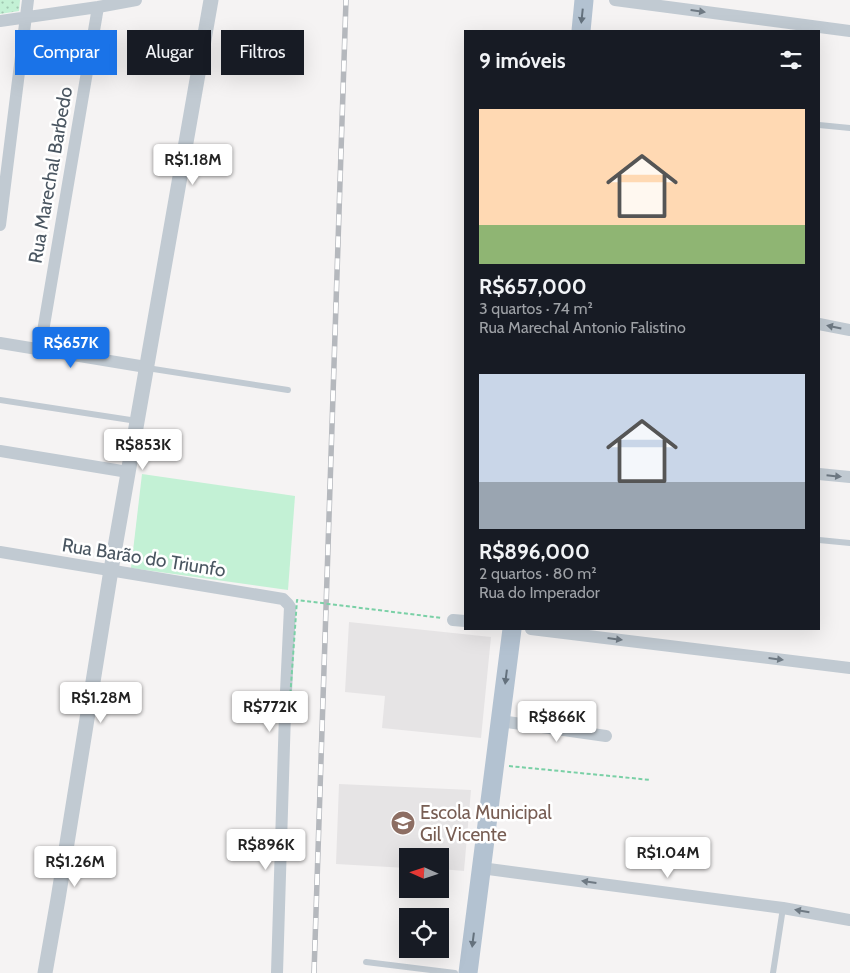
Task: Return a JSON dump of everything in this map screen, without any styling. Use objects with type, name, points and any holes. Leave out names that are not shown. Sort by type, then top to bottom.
[{"type":"main road","points":[[581,30],[584,0]]},
{"type":"main road","points":[[468,973],[512,630]]},
{"type":"street","points":[[0,225],[2,192],[28,0]]},
{"type":"street","points":[[0,21],[136,0]]},
{"type":"street","points":[[45,973],[111,570],[211,0]]},
{"type":"street","points":[[615,0],[850,31]]},
{"type":"street","name":"Rua Marechal Barbedo","points":[[40,349],[98,7]]},
{"type":"street","points":[[820,324],[850,330]]},
{"type":"street","points":[[0,343],[146,368]]},
{"type":"street","points":[[0,451],[128,472]]},
{"type":"street","points":[[820,474],[850,477]]},
{"type":"street","name":"Rua Barão do Triunfo","points":[[0,552],[283,599],[288,604],[290,608],[277,973]]},
{"type":"street","points":[[540,630],[850,668]]},
{"type":"street","points":[[500,721],[606,736]]},
{"type":"street","points":[[481,873],[783,908],[850,920]]},
{"type":"lane","points":[[820,125],[850,128]]},
{"type":"lane","points":[[146,368],[288,390]]},
{"type":"lane","points":[[0,400],[137,421]]},
{"type":"lane","points":[[820,540],[850,543]]},
{"type":"lane","points":[[772,973],[783,908]]},
{"type":"lane","points":[[366,962],[455,973]]},
{"type":"path","points":[[289,713],[297,600],[453,620]]},
{"type":"path","points":[[495,764],[651,780]]},
{"type":"shaded area","points":[[349,622],[491,637],[481,738],[382,728],[385,696],[345,692]]},
{"type":"shaded area","name":"Escola Municipal Gil Vicente","points":[[339,784],[471,790],[464,871],[449,870],[449,848],[399,848],[399,868],[336,864]]},
{"type":"green space","points":[[0,0],[20,0],[19,11],[0,14]]},
{"type":"green space","points":[[142,474],[295,496],[288,590],[131,568]]},
{"type":"railway","points":[[314,973],[346,0]]},
{"type":"place","name":"Escola Municipal Gil Vicente","points":[[403,823]]}]
